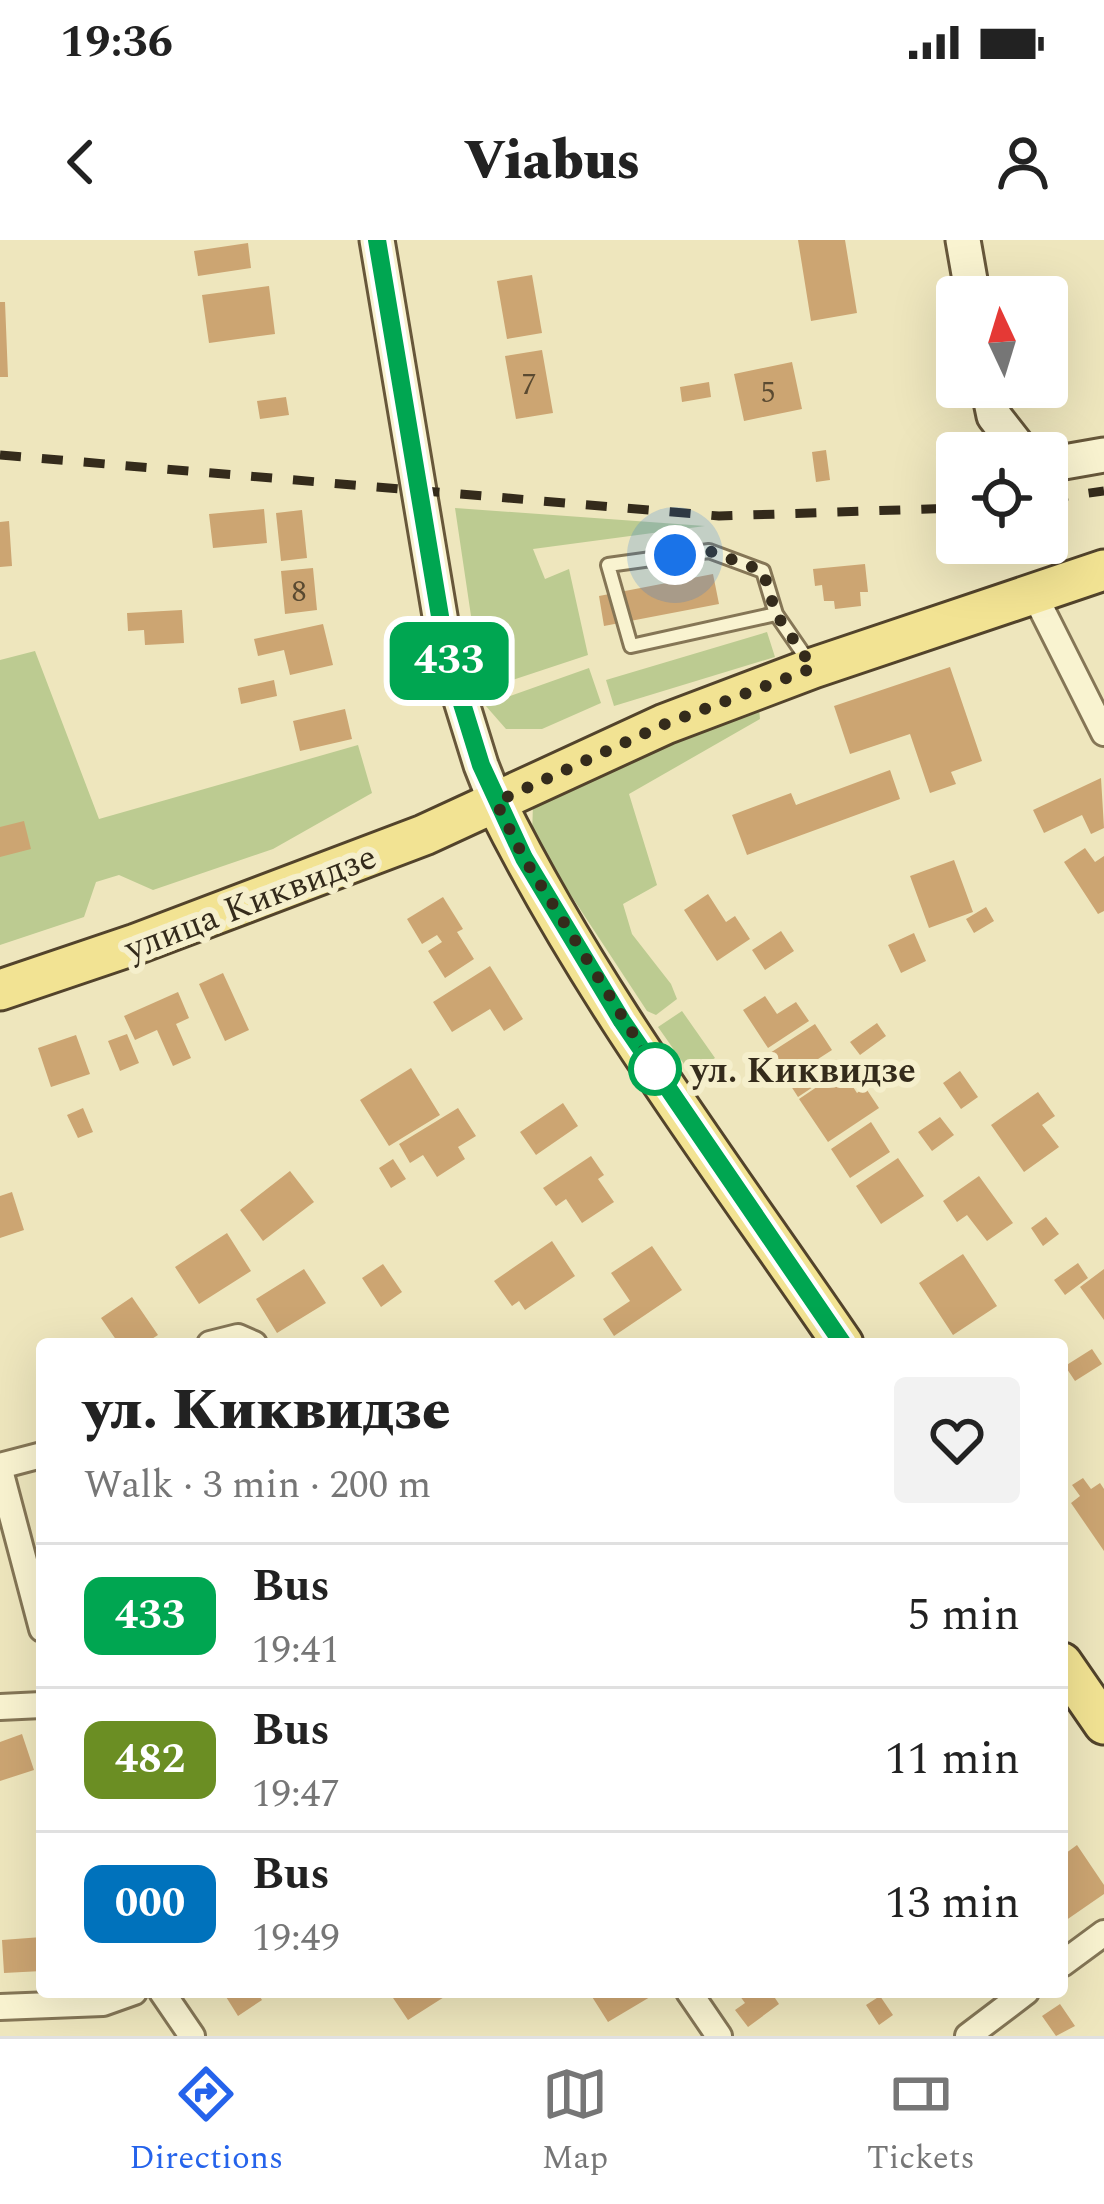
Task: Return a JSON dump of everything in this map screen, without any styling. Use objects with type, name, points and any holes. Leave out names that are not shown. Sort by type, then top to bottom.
[{"type":"main road","points":[[377,240],[446,652],[496,802],[524,858],[622,1021],[839,1338]]},
{"type":"main road","points":[[963,240],[969,276]]},
{"type":"main road","points":[[1068,461],[1104,455]]},
{"type":"main road","name":"улица Киквидзе","points":[[0,990],[424,835],[665,724],[813,668],[1104,570]]},
{"type":"main road","points":[[1068,1672],[1104,1724]]},
{"type":"street","points":[[1034,594],[1104,733]]},
{"type":"street","points":[[36,1456],[0,1468],[36,1606]]},
{"type":"street","points":[[0,1707],[36,1705]]},
{"type":"street","points":[[1068,1960],[1104,1933]]},
{"type":"street","points":[[0,2007],[103,2003],[117,1998]]},
{"type":"street","points":[[166,1998],[193,2036]]},
{"type":"street","points":[[693,1998],[719,2036]]},
{"type":"street","points":[[968,2036],[1018,1998]]},
{"type":"lane","points":[[776,614],[631,646],[608,565],[709,551],[763,571],[776,614],[813,668]]},
{"type":"green space","points":[[455,508],[705,526],[533,549],[545,579],[569,569],[588,655],[482,690]]},
{"type":"green space","points":[[767,632],[775,657],[614,706],[606,680]]},
{"type":"green space","points":[[35,651],[99,819],[358,745],[372,793],[273,849],[153,890],[119,875],[96,882],[84,917],[0,945],[0,660]]},
{"type":"green space","points":[[589,668],[601,703],[542,729],[506,729],[485,705]]},
{"type":"green space","points":[[759,708],[760,719],[629,794],[657,885],[623,904],[632,934],[671,984],[677,999],[656,1015],[647,1011],[532,836],[533,804],[560,783]]},
{"type":"green space","points":[[682,1011],[715,1058],[691,1074],[658,1027]]},
{"type":"building","points":[[798,240],[845,240],[857,313],[811,321]]},
{"type":"building","points":[[248,243],[251,268],[198,276],[194,251]]},
{"type":"building","points":[[532,275],[542,333],[507,339],[497,281]]},
{"type":"building","points":[[269,286],[275,334],[209,343],[202,295]]},
{"type":"building","points":[[0,302],[5,302],[8,377],[0,377]]},
{"type":"building","points":[[542,350],[553,413],[516,419],[505,356]]},
{"type":"building","points":[[792,362],[802,409],[744,421],[734,374]]},
{"type":"building","points":[[709,382],[711,397],[682,402],[680,387]]},
{"type":"building","points":[[286,397],[289,415],[260,419],[257,401]]},
{"type":"building","points":[[826,450],[830,480],[816,482],[812,452]]},
{"type":"building","points":[[264,509],[267,543],[213,548],[209,514]]},
{"type":"building","points":[[302,510],[307,558],[281,561],[276,513]]},
{"type":"building","points":[[9,521],[12,566],[0,567],[0,522]]},
{"type":"building","points":[[865,564],[868,592],[860,592],[861,606],[835,609],[834,601],[824,601],[822,585],[815,586],[813,569]]},
{"type":"building","points":[[313,568],[317,610],[285,614],[281,571]]},
{"type":"building","points":[[713,574],[719,604],[604,626],[599,596]]},
{"type":"building","points":[[182,610],[184,643],[145,645],[144,630],[128,631],[127,613]]},
{"type":"building","points":[[323,624],[333,665],[290,675],[284,650],[258,656],[254,639]]},
{"type":"building","points":[[950,667],[982,761],[951,772],[956,784],[930,793],[910,734],[850,754],[834,706]]},
{"type":"building","points":[[274,680],[277,696],[241,704],[238,688]]},
{"type":"building","points":[[345,709],[352,739],[300,751],[293,721]]},
{"type":"building","points":[[890,770],[900,799],[747,855],[732,815],[791,793],[796,805]]},
{"type":"building","points":[[1101,778],[1104,828],[1091,834],[1082,815],[1044,833],[1033,810]]},
{"type":"building","points":[[24,821],[31,849],[0,857],[0,827]]},
{"type":"building","points":[[1085,848],[1095,862],[1104,856],[1104,911],[1098,914],[1064,862]]},
{"type":"building","points":[[954,860],[973,912],[929,928],[910,876]]},
{"type":"building","points":[[708,894],[726,922],[735,916],[750,939],[717,961],[684,910]]},
{"type":"building","points":[[443,897],[474,959],[445,978],[428,951],[442,942],[437,935],[422,944],[407,919]]},
{"type":"building","points":[[986,907],[994,921],[974,933],[966,919]]},
{"type":"building","points":[[781,931],[794,951],[765,970],[752,950]]},
{"type":"building","points":[[914,933],[926,961],[901,973],[888,945]]},
{"type":"building","points":[[490,966],[523,1019],[504,1031],[490,1009],[452,1032],[433,1002]]},
{"type":"building","points":[[223,973],[249,1030],[225,1041],[199,984]]},
{"type":"building","points":[[178,992],[189,1018],[176,1024],[191,1058],[173,1066],[157,1030],[135,1040],[124,1016]]},
{"type":"building","points":[[765,996],[777,1014],[796,1002],[809,1021],[768,1048],[743,1010]]},
{"type":"building","points":[[877,1023],[886,1036],[860,1055],[850,1042]]},
{"type":"building","points":[[815,1024],[832,1050],[787,1079],[770,1053]]},
{"type":"building","points":[[127,1034],[139,1063],[120,1071],[108,1041]]},
{"type":"building","points":[[76,1035],[90,1074],[51,1087],[38,1048]]},
{"type":"building","points":[[411,1068],[440,1115],[389,1146],[360,1100]]},
{"type":"building","points":[[810,1070],[819,1083],[798,1097],[789,1083]]},
{"type":"building","points":[[842,1070],[857,1093],[865,1087],[879,1108],[828,1142],[799,1099]]},
{"type":"building","points":[[960,1071],[978,1097],[961,1109],[943,1083]]},
{"type":"building","points":[[1038,1092],[1055,1116],[1042,1125],[1059,1147],[1024,1172],[991,1125]]},
{"type":"building","points":[[563,1103],[578,1126],[536,1155],[520,1132]]},
{"type":"building","points":[[83,1108],[93,1132],[78,1138],[67,1115]]},
{"type":"building","points":[[458,1108],[476,1136],[458,1147],[465,1159],[437,1177],[423,1155],[410,1163],[399,1144]]},
{"type":"building","points":[[940,1117],[954,1135],[932,1151],[918,1132]]},
{"type":"building","points":[[871,1122],[890,1152],[850,1178],[831,1149]]},
{"type":"building","points":[[591,1156],[604,1175],[598,1179],[614,1202],[582,1223],[566,1199],[556,1206],[543,1188]]},
{"type":"building","points":[[898,1158],[924,1196],[881,1224],[856,1186]]},
{"type":"building","points":[[393,1159],[406,1179],[391,1188],[379,1168]]},
{"type":"building","points":[[290,1171],[314,1202],[263,1241],[240,1210]]},
{"type":"building","points":[[979,1176],[1013,1223],[987,1241],[967,1215],[957,1222],[943,1201]]},
{"type":"building","points":[[12,1192],[24,1230],[0,1238],[0,1196]]},
{"type":"building","points":[[1046,1217],[1059,1234],[1043,1246],[1031,1228]]},
{"type":"building","points":[[227,1233],[251,1271],[199,1304],[175,1267]]},
{"type":"building","points":[[552,1241],[575,1276],[525,1310],[519,1301],[512,1306],[494,1281]]},
{"type":"building","points":[[652,1246],[682,1290],[614,1336],[603,1319],[630,1301],[611,1273]]},
{"type":"building","points":[[963,1254],[997,1306],[953,1335],[919,1283]]},
{"type":"building","points":[[1078,1263],[1088,1278],[1065,1295],[1054,1280]]},
{"type":"building","points":[[383,1264],[402,1292],[381,1307],[362,1278]]},
{"type":"building","points":[[304,1269],[326,1303],[277,1333],[256,1299]]},
{"type":"building","points":[[1104,1269],[1104,1320],[1080,1287]]},
{"type":"building","points":[[132,1297],[158,1335],[115,1338],[101,1318]]},
{"type":"building","points":[[1092,1349],[1102,1364],[1075,1381],[1068,1364]]},
{"type":"building","points":[[1083,1478],[1091,1489],[1100,1483],[1104,1489],[1104,1551],[1071,1503],[1080,1496],[1072,1485]]},
{"type":"building","points":[[22,1734],[34,1770],[0,1781],[0,1742]]},
{"type":"building","points":[[1077,1845],[1104,1885],[1104,1894],[1068,1919],[1068,1852]]},
{"type":"building","points":[[36,1937],[36,1971],[4,1973],[2,1940]]},
{"type":"building","points":[[227,1998],[261,1998],[262,2000],[238,2016]]},
{"type":"building","points":[[393,1998],[443,1998],[408,2020]]},
{"type":"building","points":[[593,1998],[648,1998],[608,2022]]},
{"type":"building","points":[[741,1998],[775,1998],[779,2004],[748,2027],[735,2010],[745,2003]]},
{"type":"building","points":[[881,1998],[893,2015],[879,2025],[866,2005]]},
{"type":"building","points":[[1060,2004],[1075,2026],[1056,2036],[1042,2016]]},
{"type":"railway","points":[[0,455],[719,516],[936,509]]},
{"type":"railway","points":[[1068,496],[1104,491]]},
{"type":"bus line","name":"433","points":[[377,240],[446,652],[496,802],[524,858],[622,1021],[839,1338]]},
{"type":"place","name":"ул. Киквидзе","points":[[655,1069]]},
{"type":"route","points":[[655,1069],[524,858],[496,802],[665,724],[813,668],[776,614],[763,571],[709,551],[675,555]]}]
